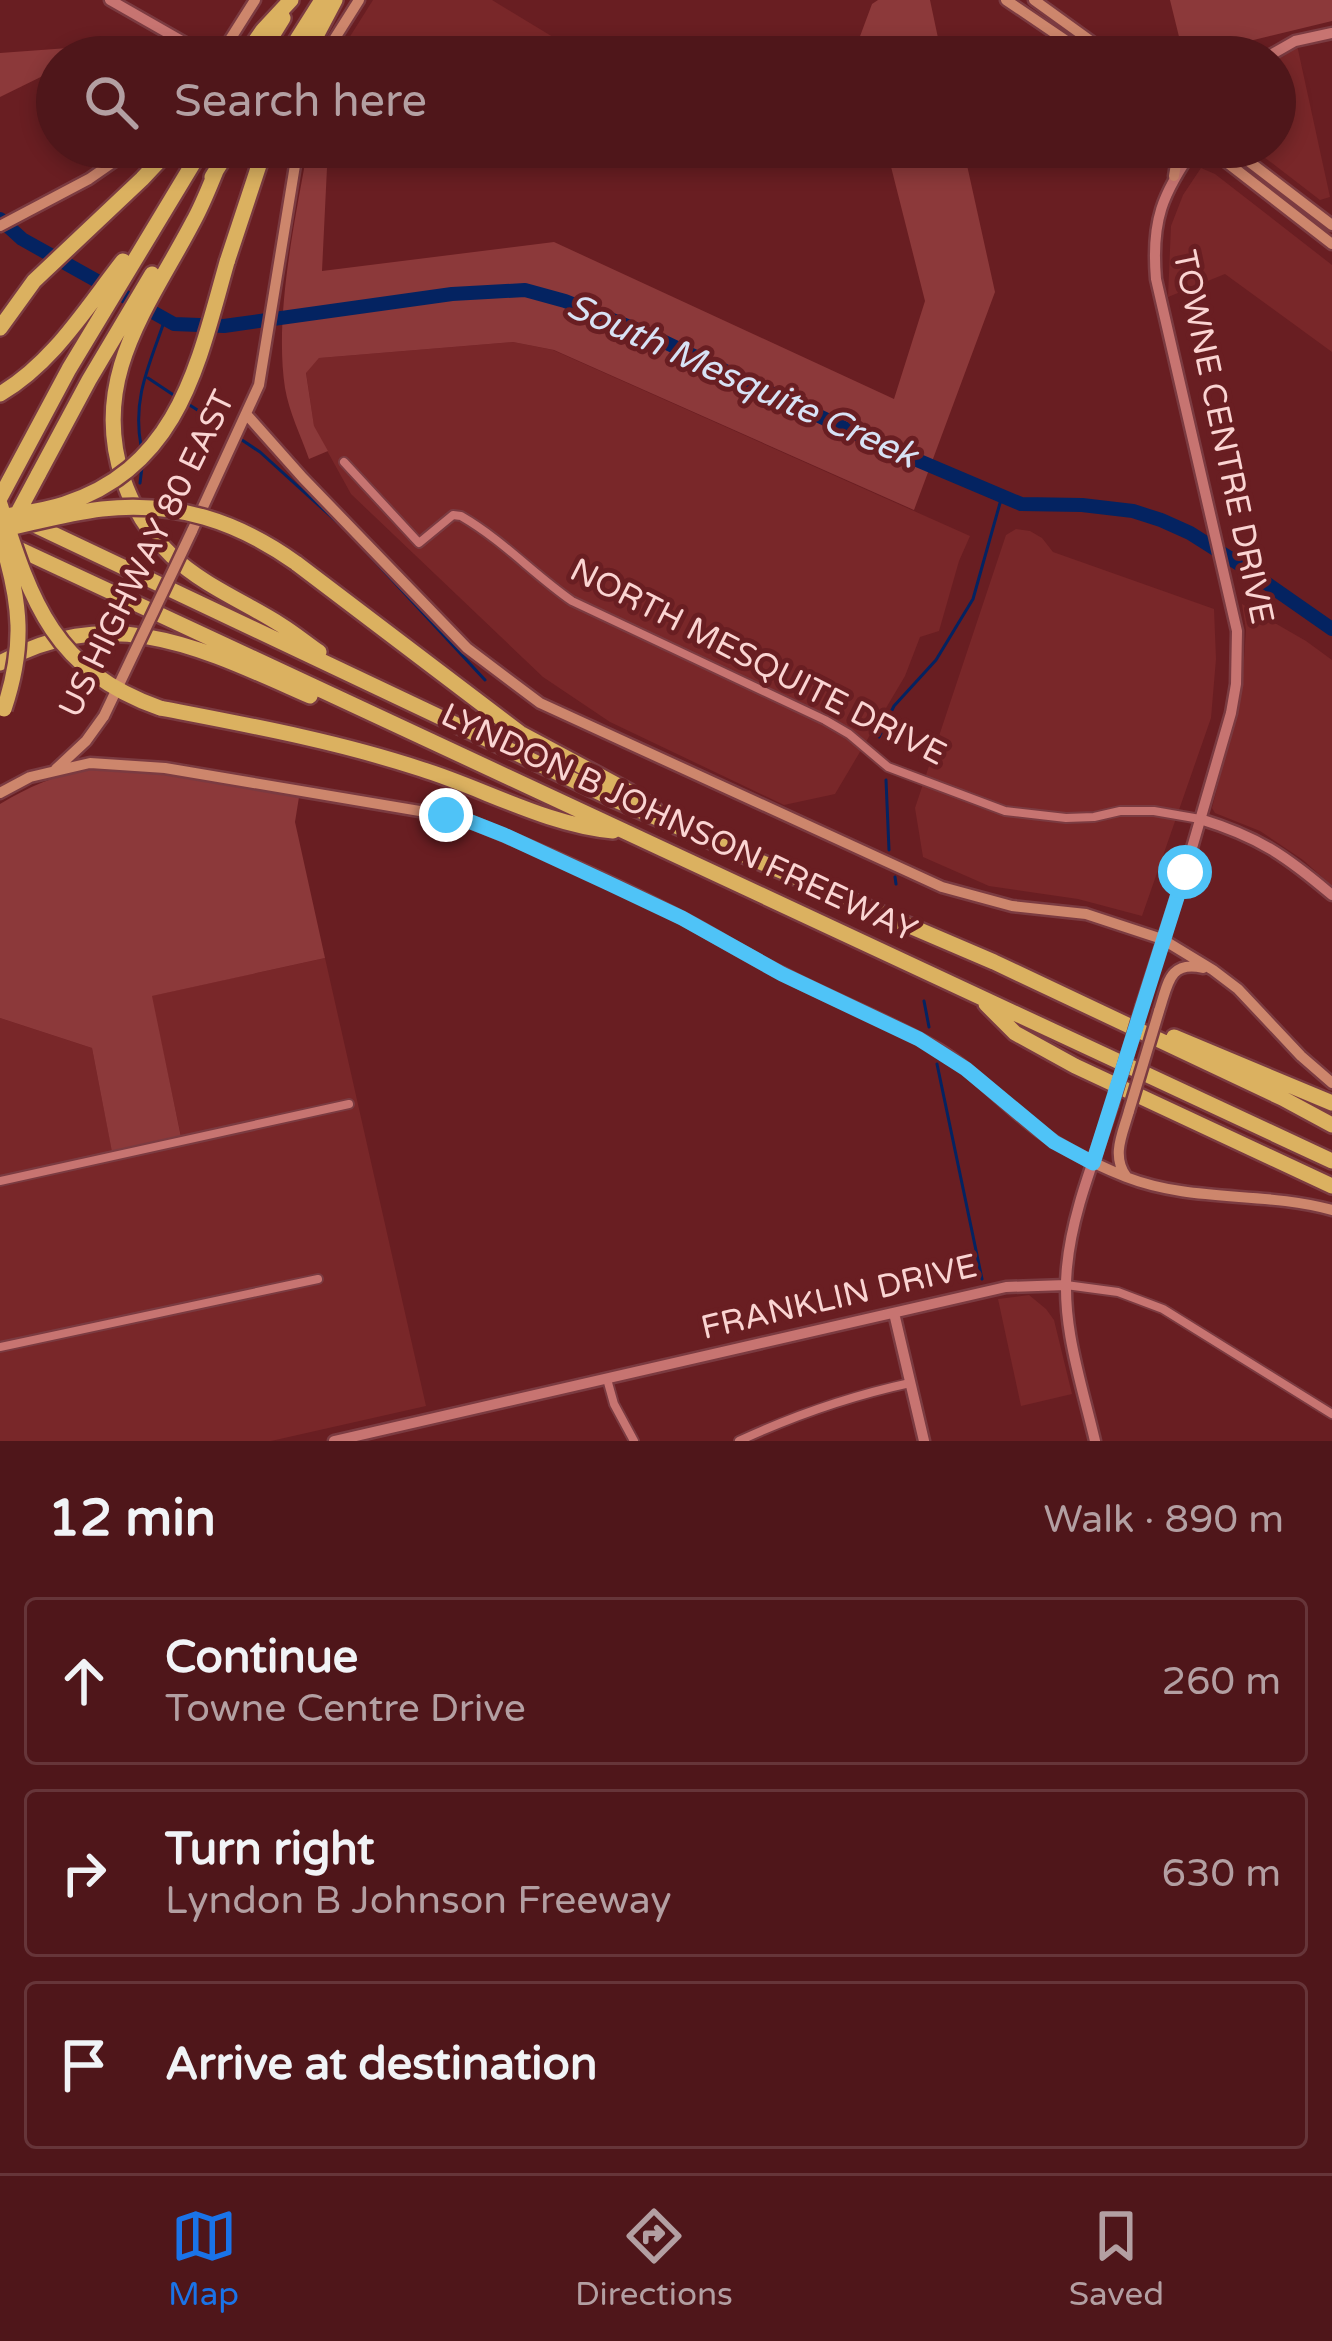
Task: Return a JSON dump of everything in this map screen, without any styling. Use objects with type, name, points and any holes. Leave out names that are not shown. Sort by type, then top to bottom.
[{"type":"highway","points":[[259,36],[293,0]]},
{"type":"highway","points":[[272,36],[293,0]]},
{"type":"highway","points":[[299,36],[322,0]]},
{"type":"highway","points":[[316,36],[335,0]]},
{"type":"highway","points":[[0,328],[34,280],[151,168]]},
{"type":"highway","points":[[190,168],[93,313],[0,507],[44,619],[87,670],[128,696],[160,708],[352,748],[581,828],[628,833]]},
{"type":"highway","points":[[2,714],[17,665],[20,632],[17,598],[0,538],[194,220],[218,168]]},
{"type":"highway","points":[[0,507],[64,504],[110,483],[154,445],[187,394],[258,168]]},
{"type":"highway","points":[[0,394],[38,366],[93,313]]},
{"type":"highway","points":[[128,326],[112,426],[121,473],[142,519],[191,572],[282,625],[350,675]]},
{"type":"highway","name":"LYNDON B JOHNSON FREEWAY","points":[[0,507],[683,831],[994,962],[1332,1125]]},
{"type":"highway","points":[[0,538],[101,509],[186,511],[232,525],[296,563],[520,733],[628,791],[683,831]]},
{"type":"highway","name":"LYNDON B JOHNSON FREEWAY","points":[[0,538],[1332,1161]]},
{"type":"highway","points":[[0,663],[73,635],[149,635],[415,734]]},
{"type":"highway","points":[[994,962],[1332,1103]]},
{"type":"highway","points":[[976,995],[1015,1034],[1332,1186]]},
{"type":"main road","points":[[230,36],[255,0]]},
{"type":"main road","points":[[336,36],[359,0]]},
{"type":"main road","points":[[1034,0],[1083,36]]},
{"type":"main road","points":[[1012,2],[1060,36]]},
{"type":"main road","points":[[0,226],[105,168]]},
{"type":"main road","name":"US HIGHWAY 80 EAST","points":[[0,793],[54,771],[104,716],[247,415],[259,385],[295,168]]},
{"type":"main road","points":[[1174,176],[1175,168]]},
{"type":"main road","points":[[1234,168],[1332,244]]},
{"type":"main road","points":[[1257,168],[1332,225]]},
{"type":"main road","name":"LYNDON B JOHNSON FREEWAY","points":[[247,415],[467,648],[540,703],[942,887],[1012,905],[1086,914],[1162,939],[1213,970],[1332,1083]]},
{"type":"main road","points":[[54,771],[90,763],[165,769],[461,818],[682,918],[782,974],[919,1039],[966,1069],[1054,1142],[1093,1163],[1172,1191],[1275,1199],[1332,1210]]},
{"type":"main road","points":[[1127,1177],[1119,1167],[1118,1151],[1173,973],[1191,965],[1213,970]]},
{"type":"street","points":[[110,0],[176,36]]},
{"type":"street","points":[[1296,41],[1332,33]]},
{"type":"street","name":"TOWNE CENTRE DRIVE","points":[[1095,1441],[1068,1320],[1070,1246],[1201,819],[1236,684],[1238,631],[1156,279],[1154,228],[1180,168]]},
{"type":"street","name":"NORTH MESQUITE DRIVE","points":[[344,462],[419,543],[453,515],[461,516],[506,544],[572,601],[825,720],[888,767],[1005,811],[1094,817],[1136,810],[1201,819],[1267,844],[1332,895]]},
{"type":"street","points":[[0,1181],[350,1104]]},
{"type":"street","points":[[0,1347],[318,1279]]},
{"type":"street","name":"FRANKLIN DRIVE","points":[[343,1440],[1006,1287],[1066,1285],[1118,1292],[1163,1309],[1332,1414]]},
{"type":"street","points":[[895,1313],[924,1441]]},
{"type":"street","points":[[607,1377],[614,1404],[634,1441]]},
{"type":"street","points":[[739,1441],[798,1414],[910,1383]]},
{"type":"shaded area","points":[[373,0],[492,0],[551,36],[350,36]]},
{"type":"shaded area","points":[[930,0],[938,36],[860,36],[872,4]]},
{"type":"shaded area","points":[[1170,0],[1332,0],[1332,21],[1270,36],[1179,36]]},
{"type":"shaded area","points":[[1296,46],[1330,197],[1320,200],[1278,168],[1296,168]]},
{"type":"shaded area","points":[[36,50],[36,79],[0,97],[0,53]]},
{"type":"shaded area","points":[[305,168],[327,168],[322,271],[554,242],[894,399],[925,301],[891,168],[968,168],[995,292],[914,510],[554,350],[513,342],[319,358],[306,373],[314,426],[328,451],[309,459],[287,397],[282,360],[288,268]]},
{"type":"shaded area","points":[[1201,168],[1332,265],[1332,352],[1225,274],[1168,297],[1171,226]]},
{"type":"shaded area","points":[[513,342],[553,350],[970,536],[939,631],[920,637],[905,676],[835,794],[784,805],[610,722],[543,677],[351,494],[314,427],[306,372],[319,358]]},
{"type":"shaded area","points":[[1016,529],[1042,538],[1053,552],[1214,609],[1211,718],[1142,916],[1078,899],[989,886],[923,857],[915,808],[1006,535]]},
{"type":"shaded area","points":[[1242,604],[1332,660],[1332,886],[1260,831],[1212,808],[1242,690],[1246,630]]},
{"type":"shaded area","points":[[88,770],[135,770],[299,797],[295,822],[325,958],[152,996],[181,1137],[112,1152],[92,1048],[0,1018],[0,804],[42,782]]},
{"type":"shaded area","points":[[325,958],[426,1406],[271,1441],[0,1441],[0,1018],[92,1048],[112,1151],[181,1136],[151,996]]},
{"type":"shaded area","points":[[1029,1295],[1054,1320],[1072,1394],[1021,1406],[998,1299]]},
{"type":"waterway","name":"South Mesquite Creek","points":[[0,219],[22,239],[174,324],[224,326],[452,294],[525,290],[565,301],[1021,504],[1082,505],[1133,511],[1161,520],[1239,564],[1332,629]]},
{"type":"waterway","points":[[141,446],[141,396],[165,319]]},
{"type":"waterway","points":[[148,378],[175,396]]},
{"type":"waterway","points":[[188,404],[220,428]]},
{"type":"waterway","points":[[242,440],[346,530],[485,680]]},
{"type":"waterway","points":[[140,483],[142,467]]},
{"type":"waterway","points":[[879,737],[894,706],[936,660],[973,599],[1002,496]]},
{"type":"waterway","points":[[886,780],[889,850]]},
{"type":"waterway","points":[[895,877],[896,884]]},
{"type":"waterway","points":[[924,1001],[929,1027]]},
{"type":"waterway","points":[[937,1064],[982,1279]]},
{"type":"route","points":[[446,815],[504,835],[682,918],[782,974],[919,1039],[986,1084],[1054,1142],[1093,1163],[1185,872]]}]
